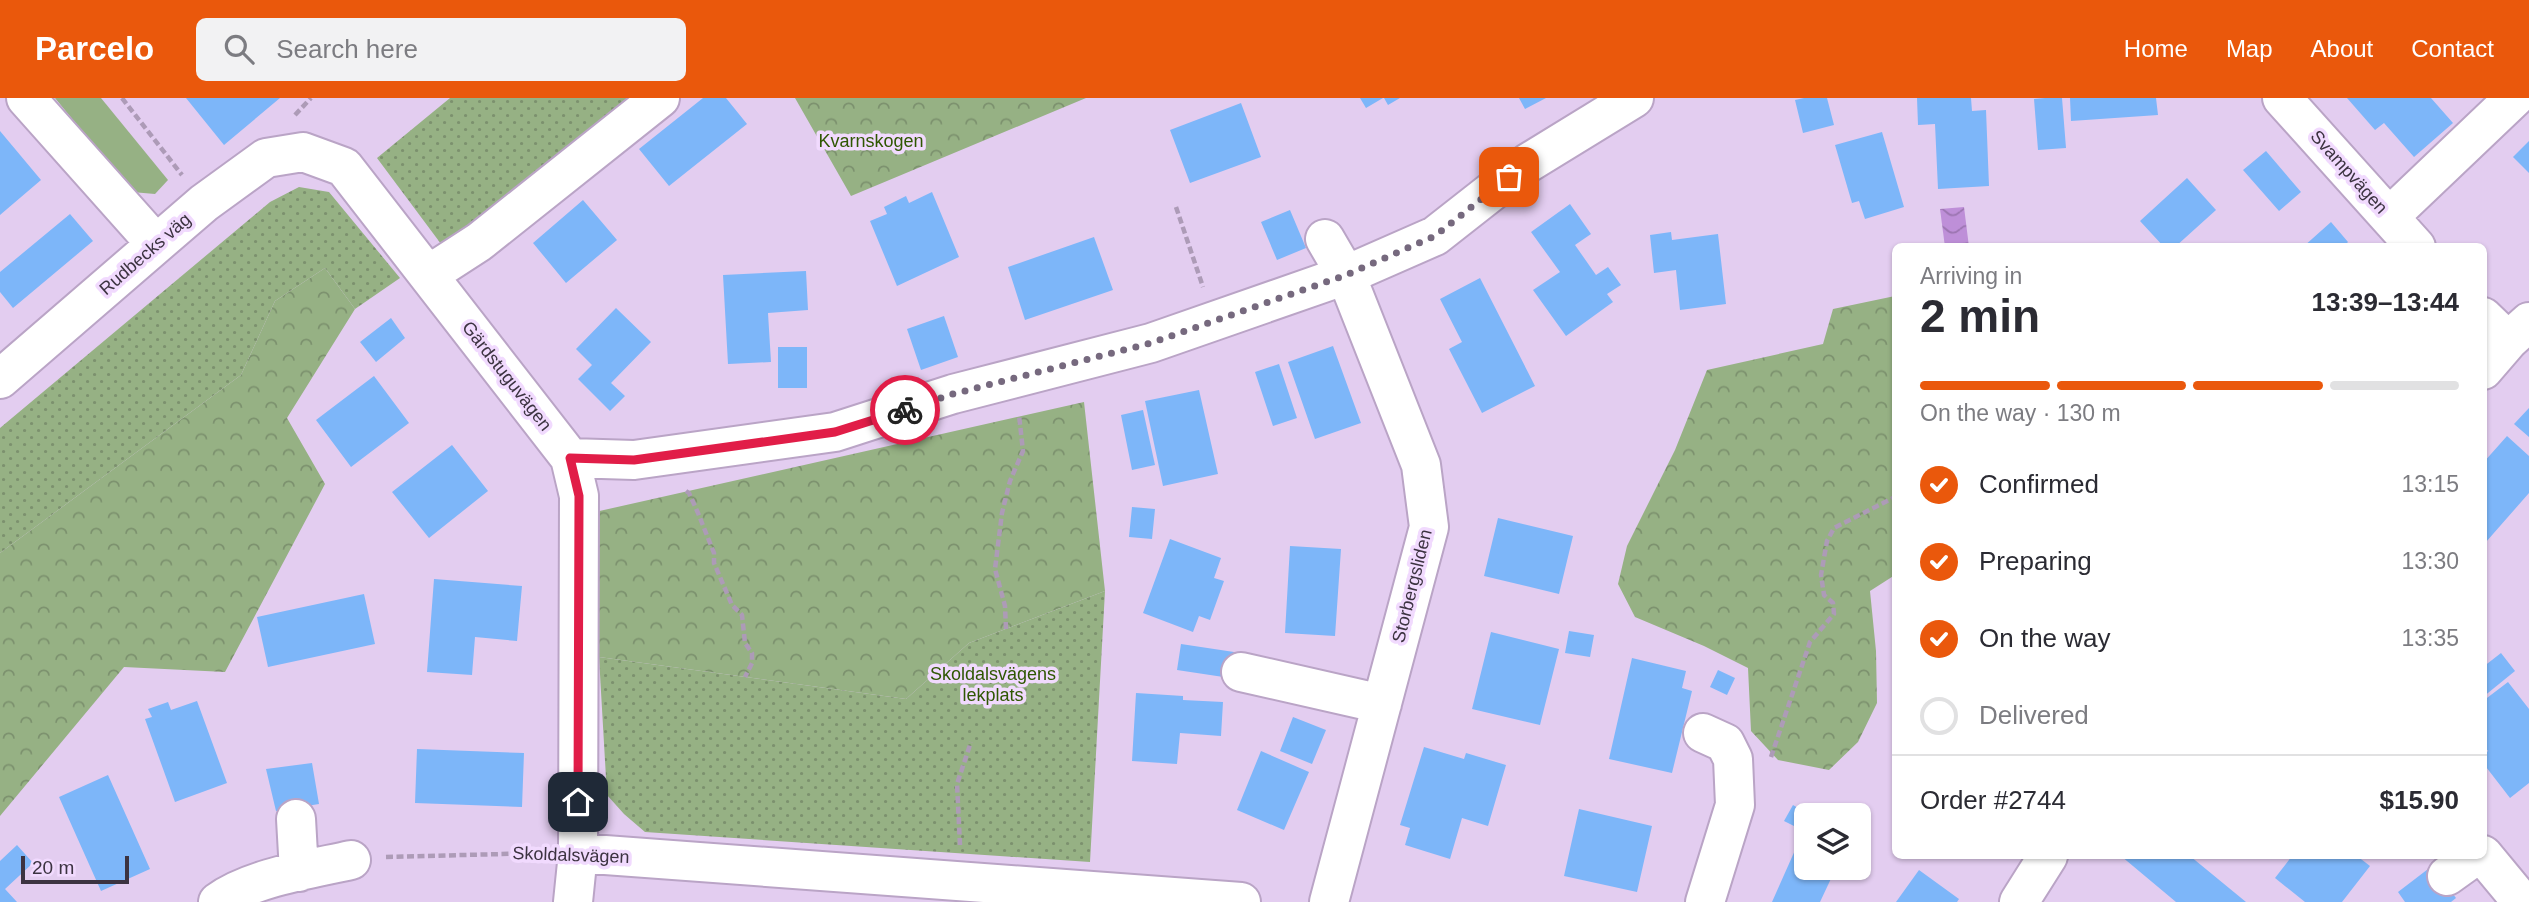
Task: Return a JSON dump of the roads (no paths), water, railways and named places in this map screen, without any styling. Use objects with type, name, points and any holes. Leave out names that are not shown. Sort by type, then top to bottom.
[{"type":"street","points":[[26,98],[156,244]]},
{"type":"street","points":[[428,275],[479,242],[660,98]]},
{"type":"street","points":[[570,458],[640,459],[835,432],[953,394],[1151,343],[1346,275],[1435,236],[1528,163],[1634,98]]},
{"type":"street","name":"Svampvägen","points":[[2282,98],[2412,243]]},
{"type":"street","points":[[2389,217],[2514,98]]},
{"type":"street","name":"Rudbecks väg","points":[[0,379],[204,203],[266,158],[303,152]]},
{"type":"street","name":"Gärdstuguvägen","points":[[303,152],[344,167],[570,458],[579,496],[578,853],[573,902]]},
{"type":"street","name":"Storbergsliden","points":[[1325,239],[1346,275],[1421,465],[1429,527],[1329,902]]},
{"type":"street","points":[[2487,363],[2507,327]]},
{"type":"street","points":[[1241,672],[1382,704]]},
{"type":"street","points":[[1703,733],[1725,743],[1733,759],[1735,805],[1705,902]]},
{"type":"street","points":[[296,819],[299,872]]},
{"type":"street","name":"Skoldalsvägen","points":[[578,853],[940,887],[1241,902]]},
{"type":"street","points":[[2019,902],[2046,859]]},
{"type":"street","points":[[2486,859],[2522,902]]},
{"type":"street","points":[[218,902],[229,894],[299,872],[351,860]]},
{"type":"water","points":[[1964,207],[1968,243],[1944,243],[1940,209]]},
{"type":"park label","name":"Kvarnskogen","points":[[871,141]]},
{"type":"park label","name":"Skoldalsvägens lekplats","points":[[993,684]]}]
